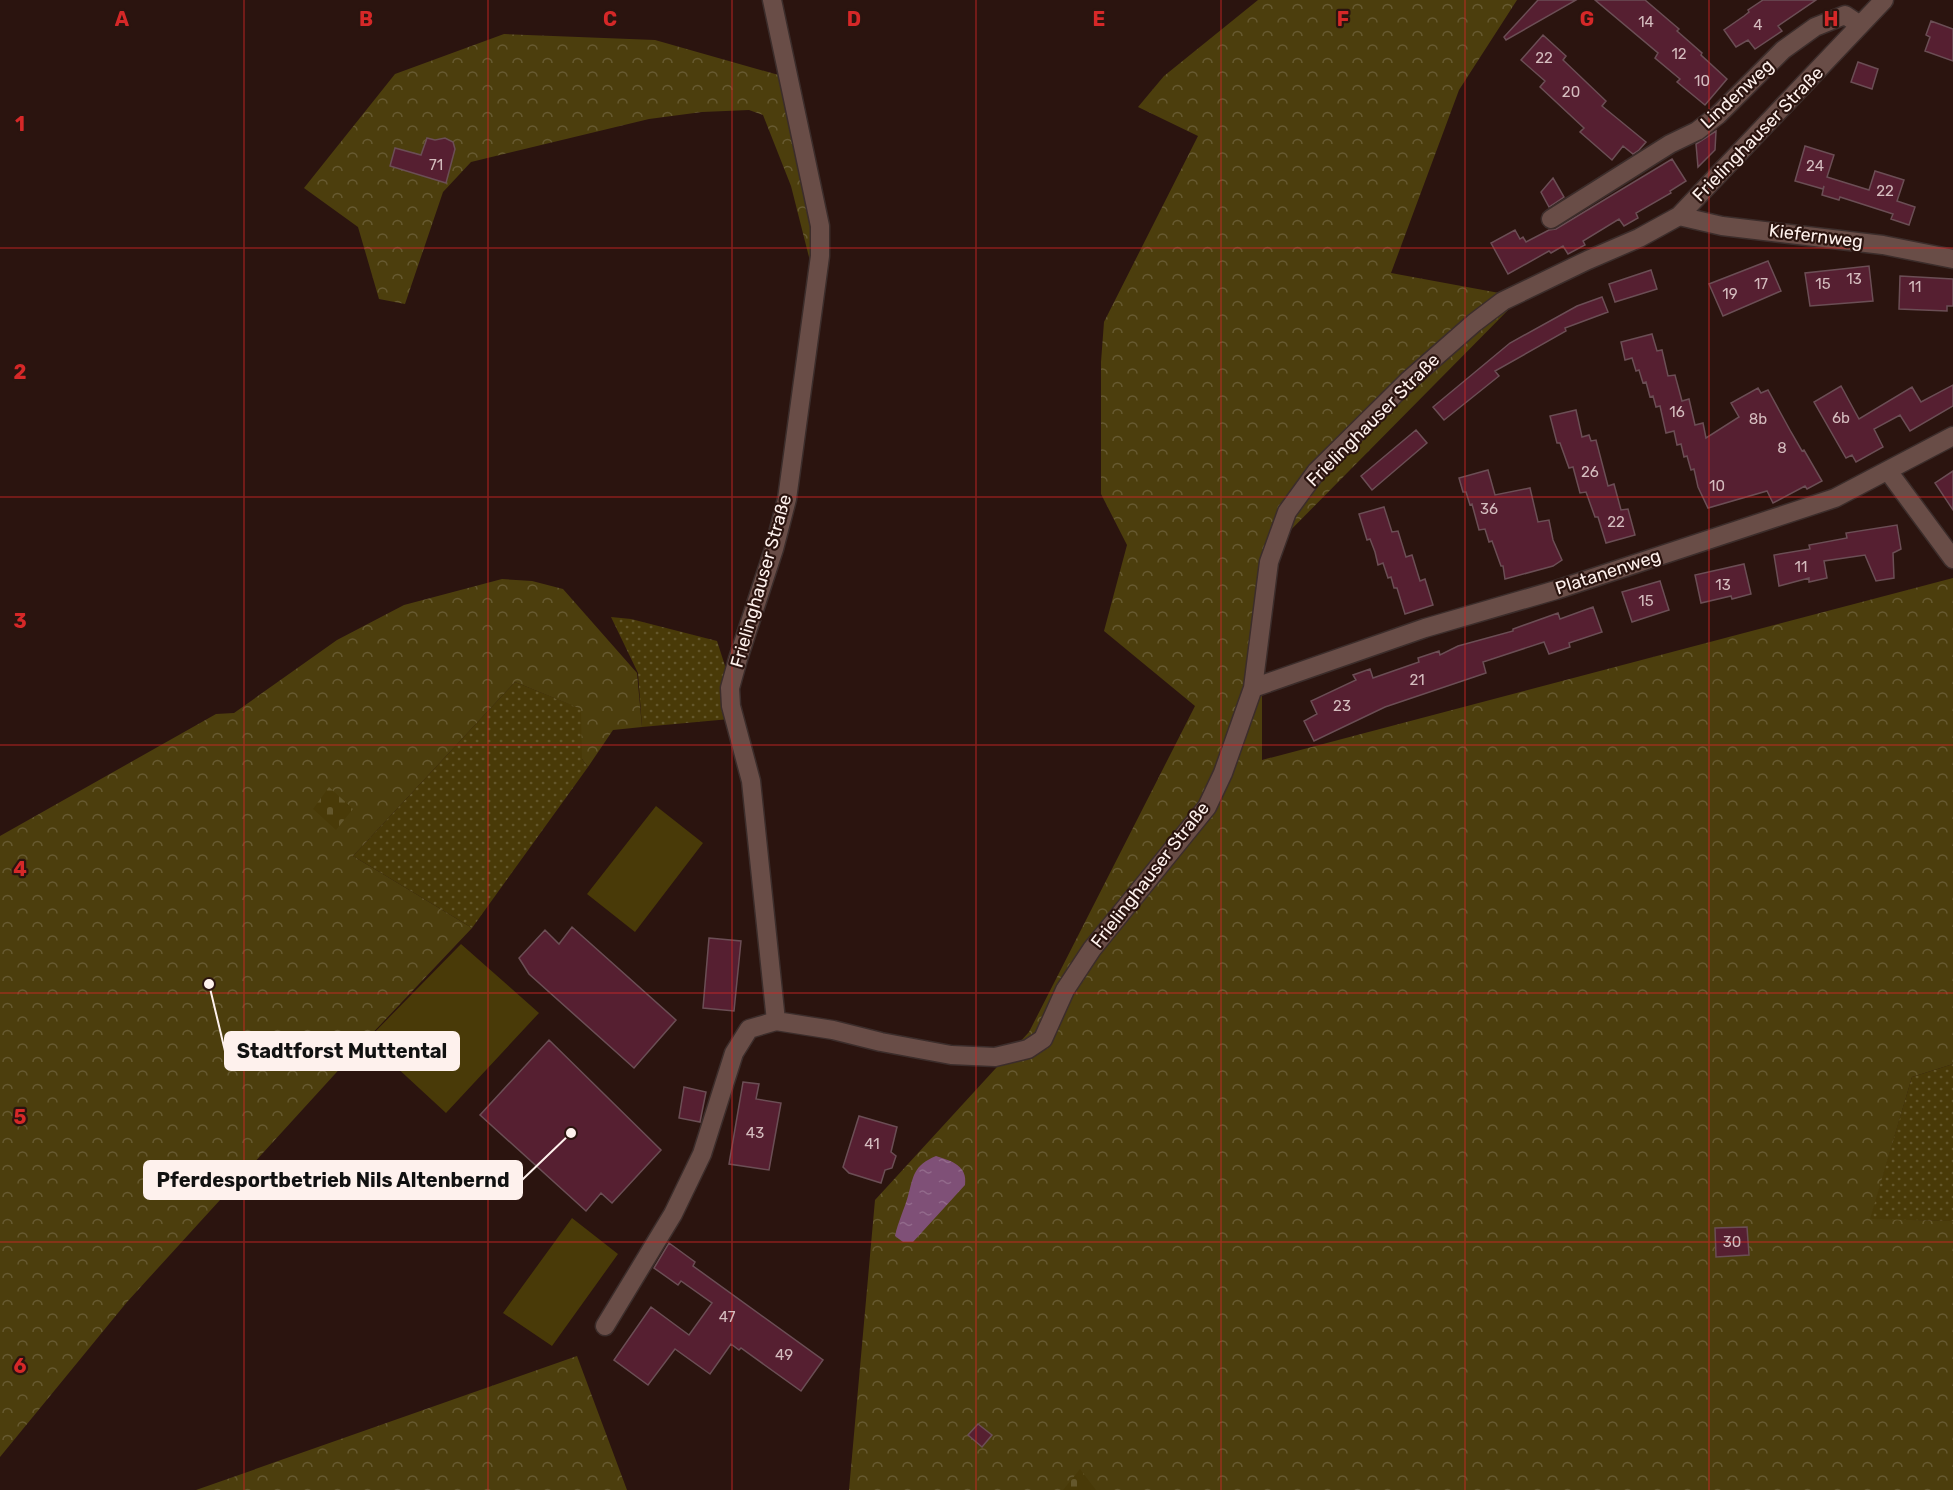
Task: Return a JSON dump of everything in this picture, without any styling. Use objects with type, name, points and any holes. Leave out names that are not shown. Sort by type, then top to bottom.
[{"type":"street","name":"Frielinghauser Straße","points":[[772,0],[820,226],[820,256],[786,499],[774,549],[730,688],[731,706],[751,781],[776,1021]]},
{"type":"street","name":"Frielinghauser Straße","points":[[605,1326],[673,1214],[702,1154],[734,1053],[749,1029],[776,1021],[833,1030],[951,1055],[995,1057],[1028,1049],[1043,1039],[1065,990],[1092,949],[1207,807],[1223,773],[1253,688],[1269,562],[1287,512],[1316,472],[1409,380],[1474,323],[1503,302],[1588,260],[1639,238],[1679,216],[1884,0]]},
{"type":"street","name":"Lindenweg","points":[[1551,219],[1670,144],[1697,131],[1718,115],[1783,50],[1815,27],[1845,15],[1860,25]]},
{"type":"street","name":"Kiefernweg","points":[[1679,216],[1722,226],[1883,245],[1953,259]]},
{"type":"street","name":"Platanenweg","points":[[1253,688],[1425,628],[1556,590],[1835,498],[1953,436]]},
{"type":"street","points":[[1888,471],[1953,560]]},
{"type":"green space","points":[[1258,0],[1517,0],[1459,90],[1391,273],[1521,297],[1262,559],[1262,760],[1953,578],[1953,1064],[1912,1077],[1870,1219],[1953,1221],[1953,1490],[849,1490],[875,1200],[1029,1032],[1195,706],[1104,631],[1127,545],[1101,494],[1101,362],[1104,322],[1198,136],[1138,107],[1164,76]]},
{"type":"green space","points":[[504,34],[655,40],[782,76],[811,213],[814,246],[811,265],[791,186],[763,115],[749,110],[702,112],[649,119],[471,162],[443,192],[405,304],[379,299],[358,227],[304,188],[395,74]]},
{"type":"green space","points":[[502,579],[532,581],[563,589],[637,673],[642,727],[613,730],[588,767],[582,759],[581,709],[515,682],[353,856],[472,928],[366,1040],[127,1302],[0,1457],[0,836],[216,714],[234,713],[337,640],[404,605]]},
{"type":"green space","points":[[611,617],[631,619],[717,641],[727,672],[730,719],[642,727],[638,673]]},
{"type":"green space","points":[[515,682],[582,709],[582,759],[588,767],[472,928],[353,856]]},
{"type":"green space","points":[[329,787],[353,809],[336,830],[313,809]]},
{"type":"green space","points":[[656,806],[703,843],[635,932],[587,894]]},
{"type":"green space","points":[[461,944],[539,1013],[446,1113],[367,1040]]},
{"type":"green space","points":[[1953,1064],[1953,1221],[1869,1220],[1912,1077]]},
{"type":"green space","points":[[572,1218],[618,1254],[552,1346],[503,1313]]},
{"type":"green space","points":[[577,1356],[627,1490],[196,1490]]},
{"type":"green space","points":[[1080,1469],[1096,1490],[1063,1490]]},
{"type":"water","points":[[936,1156],[958,1165],[964,1173],[965,1185],[913,1242],[903,1242],[895,1236],[913,1177],[923,1164]]},
{"type":"building","points":[[1538,0],[1576,0],[1506,40],[1504,37]]},
{"type":"building","points":[[1595,0],[1645,0],[1679,29],[1677,31],[1727,79],[1705,105],[1677,82],[1680,79],[1655,58],[1658,53]]},
{"type":"building","points":[[1763,0],[1816,0],[1778,26],[1782,31],[1755,49],[1748,40],[1736,47],[1724,30]]},
{"type":"building","points":[[1931,21],[1953,29],[1953,61],[1925,51],[1930,37],[1926,35]]},
{"type":"building","points":[[1543,35],[1566,56],[1563,60],[1606,101],[1602,106],[1646,142],[1639,150],[1633,154],[1623,146],[1612,160],[1580,132],[1584,128],[1540,87],[1545,81],[1521,60]]},
{"type":"building","points":[[1858,62],[1878,69],[1872,89],[1851,82]]},
{"type":"building","points":[[1716,131],[1715,150],[1698,167],[1696,144]]},
{"type":"building","points":[[427,138],[435,140],[445,138],[453,142],[455,149],[446,183],[390,166],[395,148],[421,155]]},
{"type":"building","points":[[1805,146],[1834,155],[1827,177],[1869,190],[1875,171],[1904,180],[1897,201],[1915,207],[1909,225],[1891,219],[1893,214],[1840,197],[1839,200],[1822,195],[1824,186],[1823,189],[1795,181]]},
{"type":"building","points":[[1672,159],[1686,181],[1670,191],[1671,193],[1636,213],[1638,218],[1624,226],[1619,219],[1583,241],[1585,245],[1568,254],[1563,246],[1551,253],[1549,251],[1508,274],[1491,243],[1515,230],[1520,239],[1523,237],[1526,242],[1549,230],[1556,229]]},
{"type":"building","points":[[1553,178],[1564,197],[1549,207],[1541,192]]},
{"type":"building","points":[[1768,261],[1781,291],[1723,316],[1709,284]]},
{"type":"building","points":[[1869,266],[1873,301],[1810,306],[1805,273]]},
{"type":"building","points":[[1651,270],[1657,289],[1615,302],[1609,284]]},
{"type":"building","points":[[1900,276],[1953,279],[1953,306],[1947,306],[1947,311],[1899,309]]},
{"type":"building","points":[[1602,297],[1608,312],[1565,328],[1566,331],[1495,371],[1499,376],[1444,420],[1433,407],[1510,343],[1577,306]]},
{"type":"building","points":[[1652,334],[1657,351],[1662,350],[1668,376],[1675,375],[1682,401],[1689,399],[1695,425],[1703,423],[1706,438],[1739,417],[1731,403],[1758,388],[1761,393],[1768,390],[1802,451],[1804,450],[1822,481],[1807,489],[1805,486],[1773,503],[1767,491],[1708,508],[1698,487],[1694,469],[1691,470],[1687,456],[1684,457],[1681,444],[1677,445],[1674,431],[1666,433],[1660,406],[1656,407],[1653,396],[1650,397],[1646,382],[1643,383],[1639,370],[1636,371],[1632,358],[1625,360],[1621,342]]},
{"type":"building","points":[[1953,385],[1953,406],[1910,431],[1900,415],[1874,429],[1883,447],[1856,462],[1852,455],[1846,458],[1814,402],[1841,386],[1859,419],[1912,387],[1921,402]]},
{"type":"building","points":[[1576,410],[1582,437],[1589,435],[1591,441],[1596,440],[1608,486],[1614,484],[1621,510],[1628,509],[1635,535],[1606,543],[1598,517],[1595,517],[1586,492],[1580,493],[1573,467],[1569,468],[1560,443],[1557,443],[1550,416]]},
{"type":"building","points":[[1416,430],[1427,443],[1372,490],[1361,476]]},
{"type":"building","points":[[1488,470],[1495,495],[1530,488],[1538,522],[1549,520],[1553,540],[1562,560],[1553,566],[1505,579],[1503,566],[1501,566],[1492,541],[1489,542],[1485,529],[1479,530],[1472,504],[1470,505],[1466,492],[1463,492],[1459,478]]},
{"type":"building","points":[[1953,471],[1953,510],[1935,483]]},
{"type":"building","points":[[1384,507],[1392,532],[1398,531],[1406,557],[1412,555],[1420,581],[1425,579],[1433,605],[1405,614],[1391,577],[1388,578],[1383,563],[1378,565],[1359,514]]},
{"type":"building","points":[[1897,525],[1901,549],[1893,553],[1894,578],[1876,581],[1865,555],[1824,561],[1827,578],[1809,582],[1809,578],[1779,586],[1774,555],[1810,549],[1809,545],[1847,538],[1846,533]]},
{"type":"building","points":[[1744,564],[1751,594],[1701,603],[1695,575]]},
{"type":"building","points":[[1660,581],[1669,610],[1632,622],[1622,592]]},
{"type":"building","points":[[1593,607],[1602,632],[1569,643],[1570,647],[1549,654],[1544,642],[1483,662],[1486,673],[1385,707],[1314,741],[1304,721],[1317,714],[1311,701],[1356,680],[1353,675],[1370,669],[1373,678],[1419,662],[1418,658],[1439,651],[1440,655],[1458,646],[1513,631],[1513,629],[1558,613],[1560,619]]},
{"type":"building","points":[[572,927],[676,1020],[634,1068],[529,974],[519,958],[545,930],[559,944]]},
{"type":"building","points":[[709,938],[741,941],[734,1011],[703,1008]]},
{"type":"building","points":[[549,1040],[661,1150],[612,1203],[601,1193],[586,1211],[480,1115]]},
{"type":"building","points":[[743,1082],[759,1084],[756,1099],[781,1103],[769,1170],[729,1164]]},
{"type":"building","points":[[684,1087],[706,1092],[700,1122],[679,1118]]},
{"type":"building","points":[[859,1116],[897,1127],[891,1152],[896,1156],[892,1168],[885,1170],[881,1183],[849,1173],[843,1167]]},
{"type":"building","points":[[1747,1227],[1749,1255],[1716,1257],[1715,1228]]},
{"type":"building","points":[[669,1243],[695,1262],[693,1266],[823,1360],[801,1391],[741,1348],[739,1350],[731,1344],[710,1374],[675,1349],[648,1385],[614,1360],[651,1307],[689,1335],[712,1303],[681,1281],[678,1285],[654,1268]]},
{"type":"building","points":[[978,1424],[992,1435],[982,1447],[968,1435]]},
{"type":"place","name":"Stadtforst Muttental","points":[[209,984]]},
{"type":"place","name":"Pferdesportbetrieb Nils Altenbernd","points":[[571,1133]]}]
